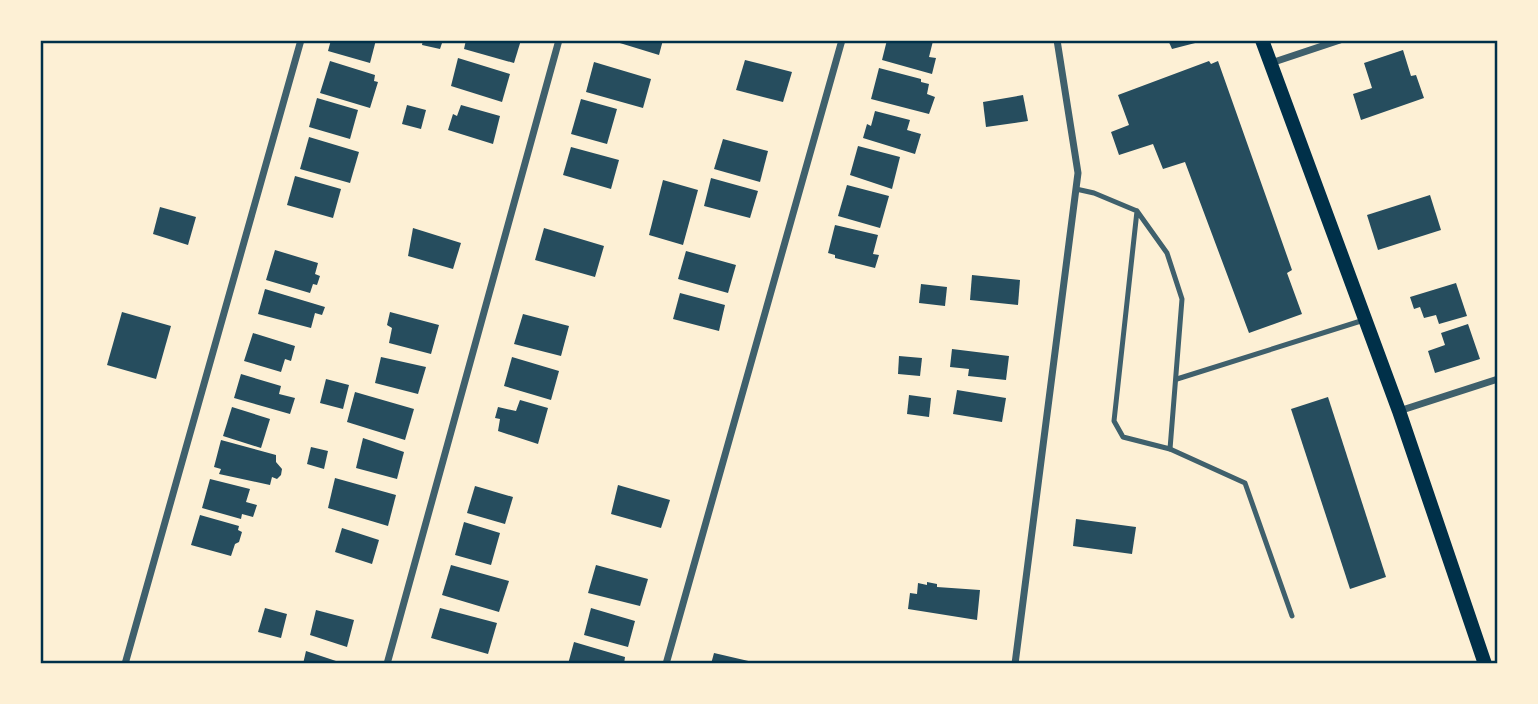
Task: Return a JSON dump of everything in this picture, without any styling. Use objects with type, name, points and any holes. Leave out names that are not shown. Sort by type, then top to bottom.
[{"type":"main road","points":[[1262,40],[1399,411],[1485,664]]},
{"type":"street","points":[[125,664],[301,40]]},
{"type":"street","points":[[387,664],[559,40]]},
{"type":"street","points":[[666,664],[842,40]]},
{"type":"street","points":[[1015,664],[1079,173],[1057,40]]},
{"type":"street","points":[[1270,63],[1340,40]]},
{"type":"street","points":[[1399,411],[1498,379]]},
{"type":"lane","points":[[1076,189],[1094,193],[1137,211],[1167,253],[1182,299],[1170,449]]},
{"type":"lane","points":[[1137,211],[1114,421],[1123,437],[1170,449],[1245,483],[1292,616]]},
{"type":"lane","points":[[1177,379],[1365,320]]},
{"type":"building","points":[[331,40],[376,40],[370,63],[328,51]]},
{"type":"building","points":[[423,40],[443,40],[440,49],[422,45]]},
{"type":"building","points":[[466,40],[521,40],[514,63],[464,49]]},
{"type":"building","points":[[610,40],[663,40],[659,55]]},
{"type":"building","points":[[887,40],[933,41],[929,57],[936,58],[932,74],[882,60]]},
{"type":"building","points":[[1168,40],[1198,40],[1199,42],[1172,49]]},
{"type":"building","points":[[1403,50],[1411,76],[1416,75],[1424,98],[1361,120],[1353,94],[1372,88],[1364,63]]},
{"type":"building","points":[[458,58],[510,74],[502,102],[451,86]]},
{"type":"building","points":[[745,60],[792,72],[783,102],[736,90]]},
{"type":"building","points":[[330,61],[375,75],[374,81],[378,82],[370,108],[320,93]]},
{"type":"building","points":[[1209,61],[1211,64],[1218,61],[1292,270],[1287,273],[1302,314],[1249,333],[1185,162],[1163,169],[1153,144],[1119,155],[1111,132],[1129,125],[1118,95]]},
{"type":"building","points":[[594,62],[651,79],[643,108],[586,92]]},
{"type":"building","points":[[879,68],[921,79],[921,82],[929,84],[927,94],[935,97],[929,114],[871,99]]},
{"type":"building","points":[[1023,95],[1028,121],[986,127],[983,102]]},
{"type":"building","points":[[317,98],[358,110],[350,139],[309,127]]},
{"type":"building","points":[[581,99],[617,109],[607,144],[571,134]]},
{"type":"building","points":[[407,105],[426,110],[421,129],[402,124]]},
{"type":"building","points":[[461,105],[500,116],[493,144],[448,130],[453,114],[457,116]]},
{"type":"building","points":[[875,111],[910,120],[907,130],[921,134],[915,154],[863,138],[867,124],[871,126]]},
{"type":"building","points":[[309,137],[359,152],[350,183],[300,169]]},
{"type":"building","points":[[723,139],[768,151],[760,182],[714,169]]},
{"type":"building","points":[[858,146],[900,157],[892,189],[850,175]]},
{"type":"building","points":[[571,147],[619,160],[611,189],[563,175]]},
{"type":"building","points":[[295,176],[341,189],[333,218],[287,205]]},
{"type":"building","points":[[711,178],[758,191],[750,218],[704,206]]},
{"type":"building","points":[[663,180],[698,190],[683,245],[649,235]]},
{"type":"building","points":[[847,185],[889,196],[880,228],[838,216]]},
{"type":"building","points":[[1430,195],[1441,230],[1378,250],[1367,215]]},
{"type":"building","points":[[160,207],[196,217],[188,245],[153,234]]},
{"type":"building","points":[[835,225],[878,235],[873,254],[879,255],[875,268],[835,258],[835,255],[828,253]]},
{"type":"building","points":[[413,228],[461,243],[453,269],[408,256]]},
{"type":"building","points":[[544,228],[604,246],[595,277],[535,260]]},
{"type":"building","points":[[275,250],[318,263],[315,274],[320,276],[310,293],[266,280]]},
{"type":"building","points":[[686,251],[736,265],[728,293],[678,279]]},
{"type":"building","points":[[972,275],[1020,280],[1018,305],[970,300]]},
{"type":"building","points":[[1456,283],[1467,316],[1439,324],[1436,315],[1424,318],[1420,307],[1414,309],[1410,297]]},
{"type":"building","points":[[921,284],[947,287],[945,306],[919,303]]},
{"type":"building","points":[[265,289],[325,307],[322,315],[315,313],[311,328],[258,314]]},
{"type":"building","points":[[680,293],[725,305],[719,331],[673,319]]},
{"type":"building","points":[[122,312],[171,326],[156,379],[107,365]]},
{"type":"building","points":[[390,312],[439,325],[431,354],[389,343],[392,328],[387,325]]},
{"type":"building","points":[[523,314],[569,326],[561,356],[514,344]]},
{"type":"building","points":[[1468,324],[1480,359],[1435,373],[1428,351],[1445,345],[1441,333]]},
{"type":"building","points":[[253,333],[295,346],[291,361],[285,359],[281,372],[244,361]]},
{"type":"building","points":[[952,349],[1009,356],[1006,380],[968,376],[969,369],[950,367]]},
{"type":"building","points":[[899,356],[922,358],[920,376],[898,374]]},
{"type":"building","points":[[381,357],[426,367],[418,394],[375,383]]},
{"type":"building","points":[[512,357],[559,371],[551,400],[504,386]]},
{"type":"building","points":[[241,374],[281,386],[279,394],[295,398],[290,414],[234,398]]},
{"type":"building","points":[[326,379],[349,385],[343,409],[320,403]]},
{"type":"building","points":[[957,390],[1006,398],[1002,422],[953,414]]},
{"type":"building","points":[[355,392],[414,409],[405,440],[347,422]]},
{"type":"building","points":[[909,395],[931,398],[929,417],[907,414]]},
{"type":"building","points":[[1328,397],[1386,577],[1350,589],[1291,409]]},
{"type":"building","points":[[520,400],[548,408],[538,444],[498,431],[500,419],[495,418],[498,407],[516,411]]},
{"type":"building","points":[[232,407],[270,419],[261,448],[223,436]]},
{"type":"building","points":[[363,438],[404,452],[397,479],[356,468]]},
{"type":"building","points":[[221,440],[276,455],[276,462],[282,469],[281,475],[277,479],[272,477],[270,485],[219,474],[221,469],[214,467]]},
{"type":"building","points":[[311,447],[328,451],[324,469],[307,464]]},
{"type":"building","points":[[335,478],[396,495],[388,526],[328,508]]},
{"type":"building","points":[[210,479],[250,489],[246,502],[257,505],[253,517],[242,514],[241,519],[202,508]]},
{"type":"building","points":[[618,485],[670,500],[661,528],[611,514]]},
{"type":"building","points":[[475,486],[513,497],[505,524],[467,513]]},
{"type":"building","points":[[200,515],[239,526],[238,530],[242,532],[231,556],[191,545]]},
{"type":"building","points":[[1076,519],[1136,527],[1132,554],[1073,546]]},
{"type":"building","points":[[464,522],[500,533],[491,565],[455,555]]},
{"type":"building","points":[[342,528],[379,540],[372,564],[335,552]]},
{"type":"building","points":[[451,565],[509,581],[499,612],[442,595]]},
{"type":"building","points":[[596,565],[648,579],[640,606],[588,593]]},
{"type":"building","points":[[927,582],[937,584],[937,587],[980,590],[977,620],[908,609],[910,593],[917,594],[918,583],[927,585]]},
{"type":"building","points":[[265,608],[287,614],[281,638],[258,632]]},
{"type":"building","points":[[440,608],[497,623],[488,654],[431,638]]},
{"type":"building","points":[[591,608],[635,621],[628,647],[584,635]]},
{"type":"building","points":[[316,610],[354,620],[347,647],[310,635]]},
{"type":"building","points":[[574,642],[625,657],[624,664],[568,664]]},
{"type":"building","points":[[306,651],[342,663],[342,664],[303,664]]},
{"type":"building","points":[[714,653],[757,663],[757,664],[711,664]]}]
